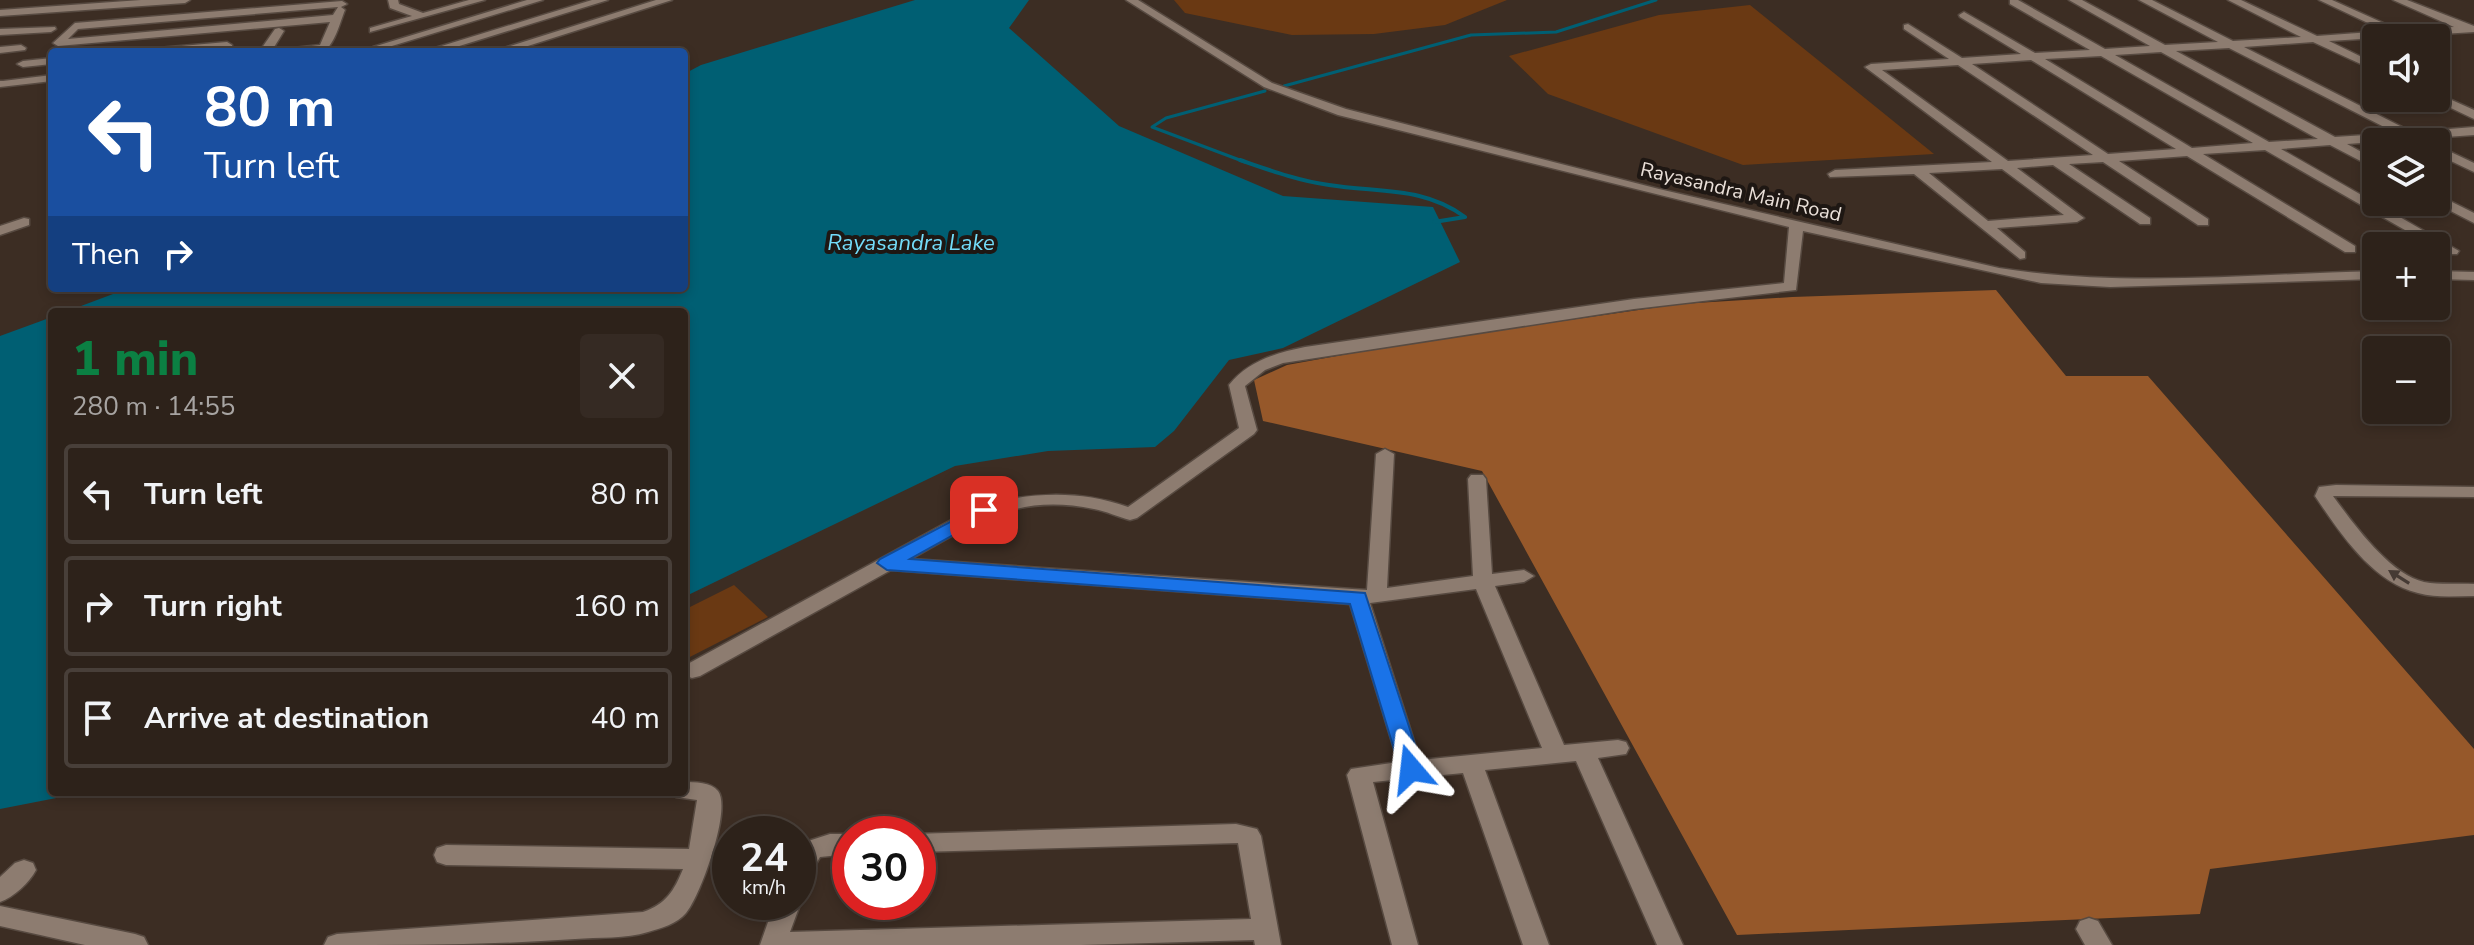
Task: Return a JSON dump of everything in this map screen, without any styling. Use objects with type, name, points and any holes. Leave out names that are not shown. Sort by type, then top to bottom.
[{"type":"street","points":[[41,10],[55,0]]},
{"type":"street","points":[[0,13],[96,3],[185,0]]},
{"type":"street","points":[[393,0],[394,6],[422,16]]},
{"type":"street","points":[[374,30],[479,0]]},
{"type":"street","points":[[378,47],[538,0]]},
{"type":"street","points":[[441,48],[603,0]]},
{"type":"street","points":[[510,48],[667,0]]},
{"type":"street","name":"Rayasandra Main Road","points":[[1131,0],[1268,85],[1342,112],[1658,193],[1999,272],[2070,282],[2362,275]]},
{"type":"street","points":[[2074,0],[2362,157]]},
{"type":"street","points":[[2144,0],[2395,128]]},
{"type":"street","points":[[2233,0],[2362,61]]},
{"type":"street","points":[[2324,0],[2377,24]]},
{"type":"street","points":[[2398,0],[2472,30]]},
{"type":"street","points":[[324,48],[338,18],[342,2],[75,26],[58,43],[338,18]]},
{"type":"street","points":[[2014,2],[2452,251]]},
{"type":"street","points":[[445,10],[502,30]]},
{"type":"street","points":[[0,31],[21,12]]},
{"type":"street","points":[[1964,15],[2350,249]]},
{"type":"street","points":[[612,17],[632,24]]},
{"type":"street","points":[[1908,27],[2203,222]]},
{"type":"street","points":[[0,31],[51,29]]},
{"type":"street","points":[[573,29],[592,36]]},
{"type":"street","points":[[2450,31],[2472,30]]},
{"type":"street","points":[[268,48],[279,31]]},
{"type":"street","points":[[1985,225],[2077,218],[1871,67],[2362,36]]},
{"type":"street","points":[[193,48],[227,45],[227,48]]},
{"type":"street","points":[[0,50],[21,48]]},
{"type":"street","points":[[23,64],[48,61]]},
{"type":"street","points":[[3,84],[48,78]]},
{"type":"street","points":[[2450,104],[2474,115]]},
{"type":"street","points":[[2450,132],[2474,131]]},
{"type":"street","points":[[1835,174],[2005,165],[2362,138]]},
{"type":"street","points":[[2450,156],[2474,168]]},
{"type":"street","points":[[2055,161],[2145,221]]},
{"type":"street","points":[[1917,170],[2020,255]]},
{"type":"street","points":[[2450,206],[2474,219]]},
{"type":"street","points":[[0,231],[24,222]]},
{"type":"street","points":[[692,671],[984,510],[1008,503],[1067,499],[1101,504],[1130,514],[1248,430],[1237,385],[1258,367],[1280,358],[1634,304],[1791,287],[1796,225]]},
{"type":"street","points":[[2450,275],[2474,276]]},
{"type":"street","points":[[1385,454],[1368,597],[1411,769]]},
{"type":"street","points":[[1477,479],[1483,581],[1556,754]]},
{"type":"street","points":[[2474,492],[2336,490],[2325,491],[2324,496],[2380,563],[2401,580],[2424,588],[2474,590]]},
{"type":"street","points":[[887,563],[1368,597],[1524,576]]},
{"type":"street","points":[[1405,945],[1359,775],[1618,748]]},
{"type":"street","points":[[1583,751],[1670,945]]},
{"type":"street","points":[[1471,763],[1536,945]]},
{"type":"street","points":[[337,945],[643,923],[675,910],[688,890],[710,810],[709,796],[699,791],[688,791]]},
{"type":"street","points":[[782,920],[774,944],[1267,937],[1249,836],[1236,833],[936,841]]},
{"type":"street","points":[[446,855],[696,859]]},
{"type":"street","points":[[0,892],[24,870]]},
{"type":"street","points":[[0,916],[135,945]]},
{"type":"shaded area","points":[[1174,0],[1507,0],[1445,25],[1374,34],[1292,35],[1185,13]]},
{"type":"shaded area","points":[[1750,5],[1934,154],[1743,165],[1548,94],[1509,56],[1659,15]]},
{"type":"shaded area","points":[[1996,290],[2066,376],[2148,376],[2474,749],[2474,835],[2210,869],[2200,914],[1737,935],[1482,471],[1263,421],[1254,380],[1287,365],[1403,344],[1680,304]]},
{"type":"shaded area","points":[[734,585],[768,617],[688,658],[688,608]]},
{"type":"water","name":"Rayasandra Lake","points":[[915,0],[1029,0],[1009,28],[1119,126],[1283,196],[1433,207],[1460,262],[1283,348],[1229,360],[1174,431],[1155,447],[1048,451],[955,466],[688,595],[688,308],[76,308],[118,292],[688,292],[688,72],[701,65]]},
{"type":"water","points":[[48,318],[48,796],[67,796],[0,809],[0,336]]},
{"type":"waterway","points":[[1284,86],[1471,35],[1556,32],[1656,0]]},
{"type":"waterway","points":[[1245,162],[1152,127],[1166,118],[1265,91]]},
{"type":"waterway","points":[[1240,160],[1318,183],[1416,195],[1449,207],[1465,217],[1434,222]]},
{"type":"route","points":[[984,510],[887,563],[1358,598],[1411,769]]}]
